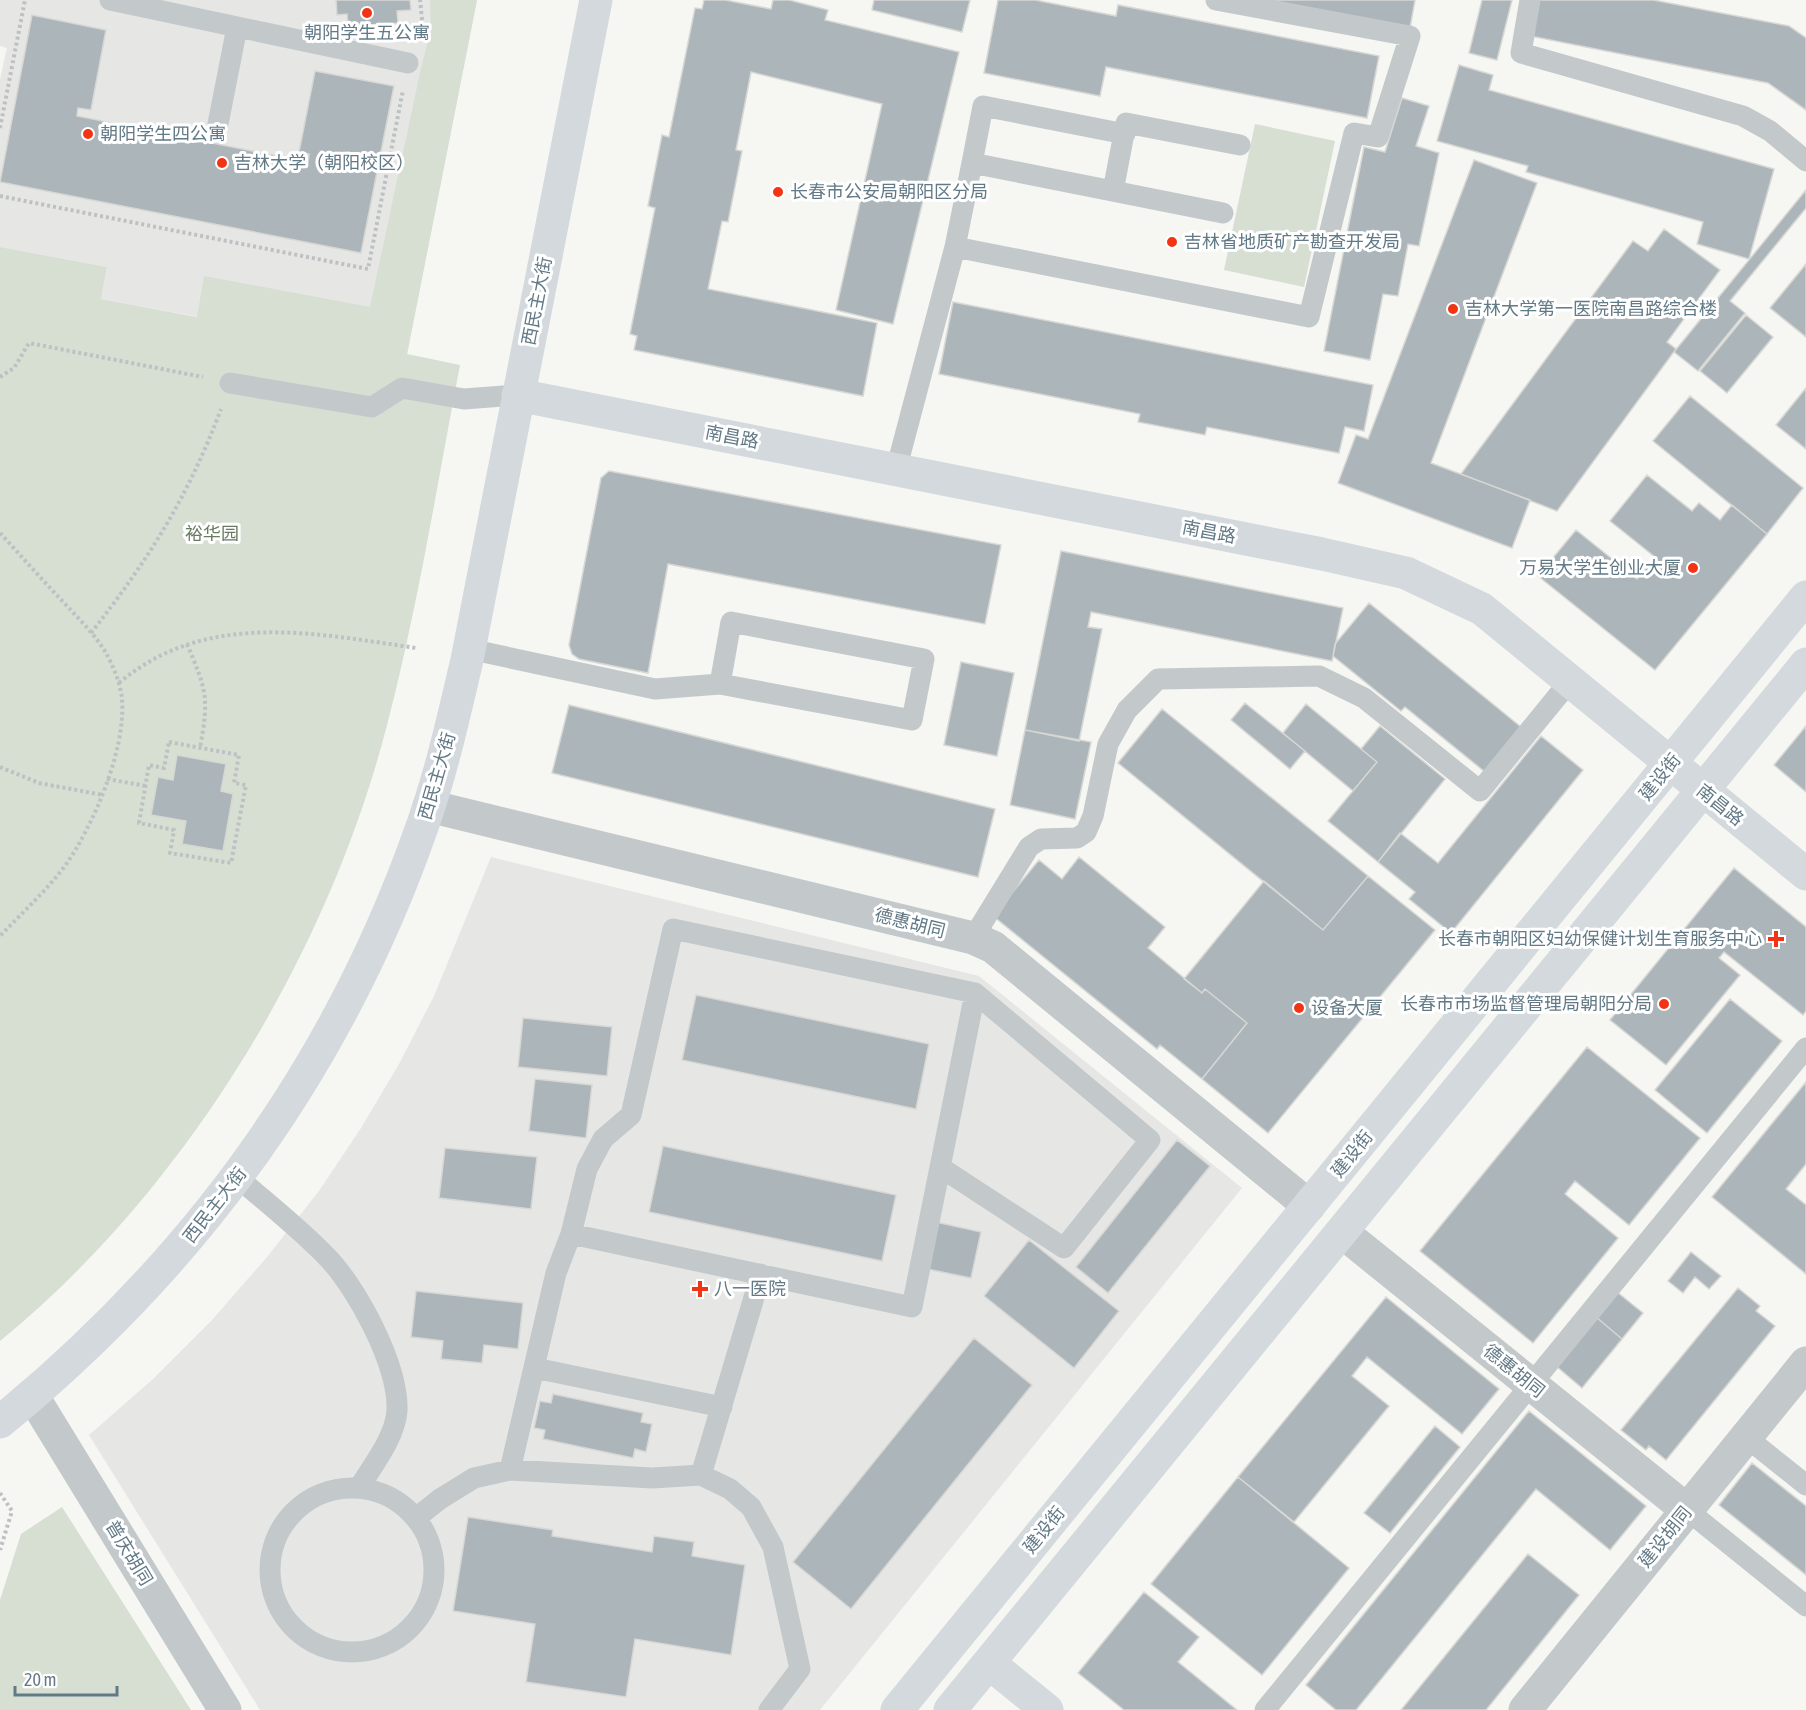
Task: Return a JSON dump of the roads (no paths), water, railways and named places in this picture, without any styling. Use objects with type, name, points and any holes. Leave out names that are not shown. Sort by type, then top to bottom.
[{"type":"main road","name":"西民主大街","points":[[0,1422],[121,1313],[171,1259],[237,1177],[274,1125],[319,1054],[359,979],[393,902],[429,806],[448,742],[469,649],[596,0]]},
{"type":"main road","name":"南昌路","points":[[518,395],[1406,573],[1482,609],[1806,874]]},
{"type":"main road","name":"建设街","points":[[897,1710],[1806,597]]},
{"type":"main road","points":[[950,1710],[1806,664]]},
{"type":"main road","points":[[989,1663],[1047,1710]]},
{"type":"street","name":"德惠胡同","points":[[429,806],[973,938],[993,947],[1309,1206]]},
{"type":"street","name":"德惠胡同","points":[[1342,1232],[1687,1510]]},
{"type":"street","name":"建设胡同","points":[[1525,1710],[1806,1363]]},
{"type":"street","name":"普庆胡同","points":[[32,1395],[225,1710]]},
{"type":"lane","points":[[110,0],[408,63]]},
{"type":"lane","points":[[955,247],[1309,317],[1354,134],[1378,137],[1410,36],[1216,0]]},
{"type":"lane","points":[[1530,0],[1521,53],[1743,116],[1770,131],[1806,161]]},
{"type":"lane","points":[[218,124],[237,27]]},
{"type":"lane","points":[[896,470],[955,247],[983,106],[1125,134]]},
{"type":"lane","points":[[1113,191],[1126,123],[1240,146]]},
{"type":"lane","points":[[972,163],[1223,213]]},
{"type":"lane","points":[[230,383],[372,407],[402,388],[464,399],[518,395]]},
{"type":"lane","points":[[469,649],[655,689],[720,684],[912,720],[924,659],[731,622],[720,684]]},
{"type":"lane","points":[[973,938],[1029,847],[1041,839],[1077,838],[1086,832],[1093,816],[1108,744],[1128,710],[1158,679],[1319,676],[1364,698],[1480,791],[1570,681]]},
{"type":"lane","points":[[510,1470],[556,1273],[571,1234],[587,1169],[603,1139],[630,1114],[673,929],[975,993],[1150,1140],[1064,1248],[940,1167]]},
{"type":"lane","points":[[571,1234],[912,1307],[975,993]]},
{"type":"lane","points":[[1265,1710],[1806,1048]]},
{"type":"lane","points":[[237,1177],[327,1257],[363,1306],[390,1365],[397,1411],[391,1433],[359,1488]]},
{"type":"lane","points":[[701,1475],[761,1274]]},
{"type":"lane","points":[[535,1368],[722,1407]]},
{"type":"lane","points":[[1746,1437],[1806,1485]]},
{"type":"lane","points":[[416,1518],[440,1499],[474,1478],[510,1470],[652,1478],[701,1475],[730,1489],[752,1507],[773,1547],[800,1669],[769,1710]]},
{"type":"lane","points":[[359,1488],[381,1493],[400,1503],[416,1518],[431,1547],[434,1563],[431,1596],[423,1614],[411,1629],[395,1641],[377,1649],[358,1653],[320,1646],[303,1636],[278,1607],[271,1586],[270,1564],[274,1543],[284,1524],[307,1502],[337,1489],[359,1488]]},
{"type":"lane","points":[[1687,1510],[1806,1606]]},
{"type":"place","name":"朝阳学生五公寓","points":[[367,13]]},
{"type":"place","name":"朝阳学生四公寓","points":[[88,134]]},
{"type":"place","name":"吉林大学（朝阳校区）","points":[[222,163]]},
{"type":"place","name":"长春市公安局朝阳区分局","points":[[778,192]]},
{"type":"place","name":"吉林省地质矿产勘查开发局","points":[[1172,242]]},
{"type":"place","name":"吉林大学第一医院南昌路综合楼","points":[[1453,309]]},
{"type":"place","name":"万易大学生创业大厦","points":[[1693,568]]},
{"type":"place","name":"长春市朝阳区妇幼保健计划生育服务中心","points":[[1776,939]]},
{"type":"place","name":"长春市市场监督管理局朝阳分局","points":[[1664,1004]]},
{"type":"place","name":"设备大厦","points":[[1299,1008]]},
{"type":"place","name":"八一医院","points":[[700,1289]]},
{"type":"park label","name":"裕华园","points":[[212,534]]}]
